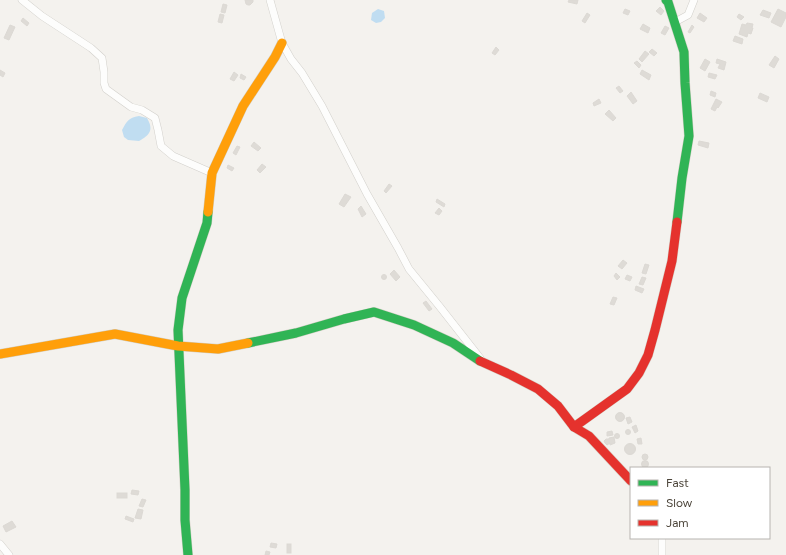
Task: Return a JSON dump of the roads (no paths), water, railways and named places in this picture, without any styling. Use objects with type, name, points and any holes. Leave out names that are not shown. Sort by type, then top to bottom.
[{"type":"street","points":[[22,0],[42,16],[91,48],[102,58],[106,89],[131,107],[142,110],[155,118],[162,146],[173,156],[212,173]]},
{"type":"street","points":[[270,0],[282,43],[322,106],[367,194],[409,269],[483,363]]},
{"type":"street","points":[[574,427],[627,389],[639,374],[648,355],[672,261],[682,178],[689,136],[684,52],[675,22],[666,0]]},
{"type":"street","points":[[675,22],[688,15],[694,0]]},
{"type":"street","points":[[188,555],[185,520],[185,490],[178,346],[178,330],[182,298],[207,223],[212,173],[243,106],[276,57],[282,43]]},
{"type":"street","points":[[0,354],[115,334],[178,346],[218,349],[296,333],[374,312],[414,325],[453,343],[483,363],[538,389],[558,406],[574,427],[589,436],[630,480]]},
{"type":"street","points":[[662,539],[662,555]]},
{"type":"street","points":[[0,544],[9,555]]},
{"type":"water","points":[[378,9],[384,11],[385,18],[381,22],[376,23],[371,20],[372,13]]},
{"type":"water","points":[[139,116],[147,118],[150,126],[150,132],[146,137],[139,141],[128,140],[124,137],[122,130],[128,120]]}]
